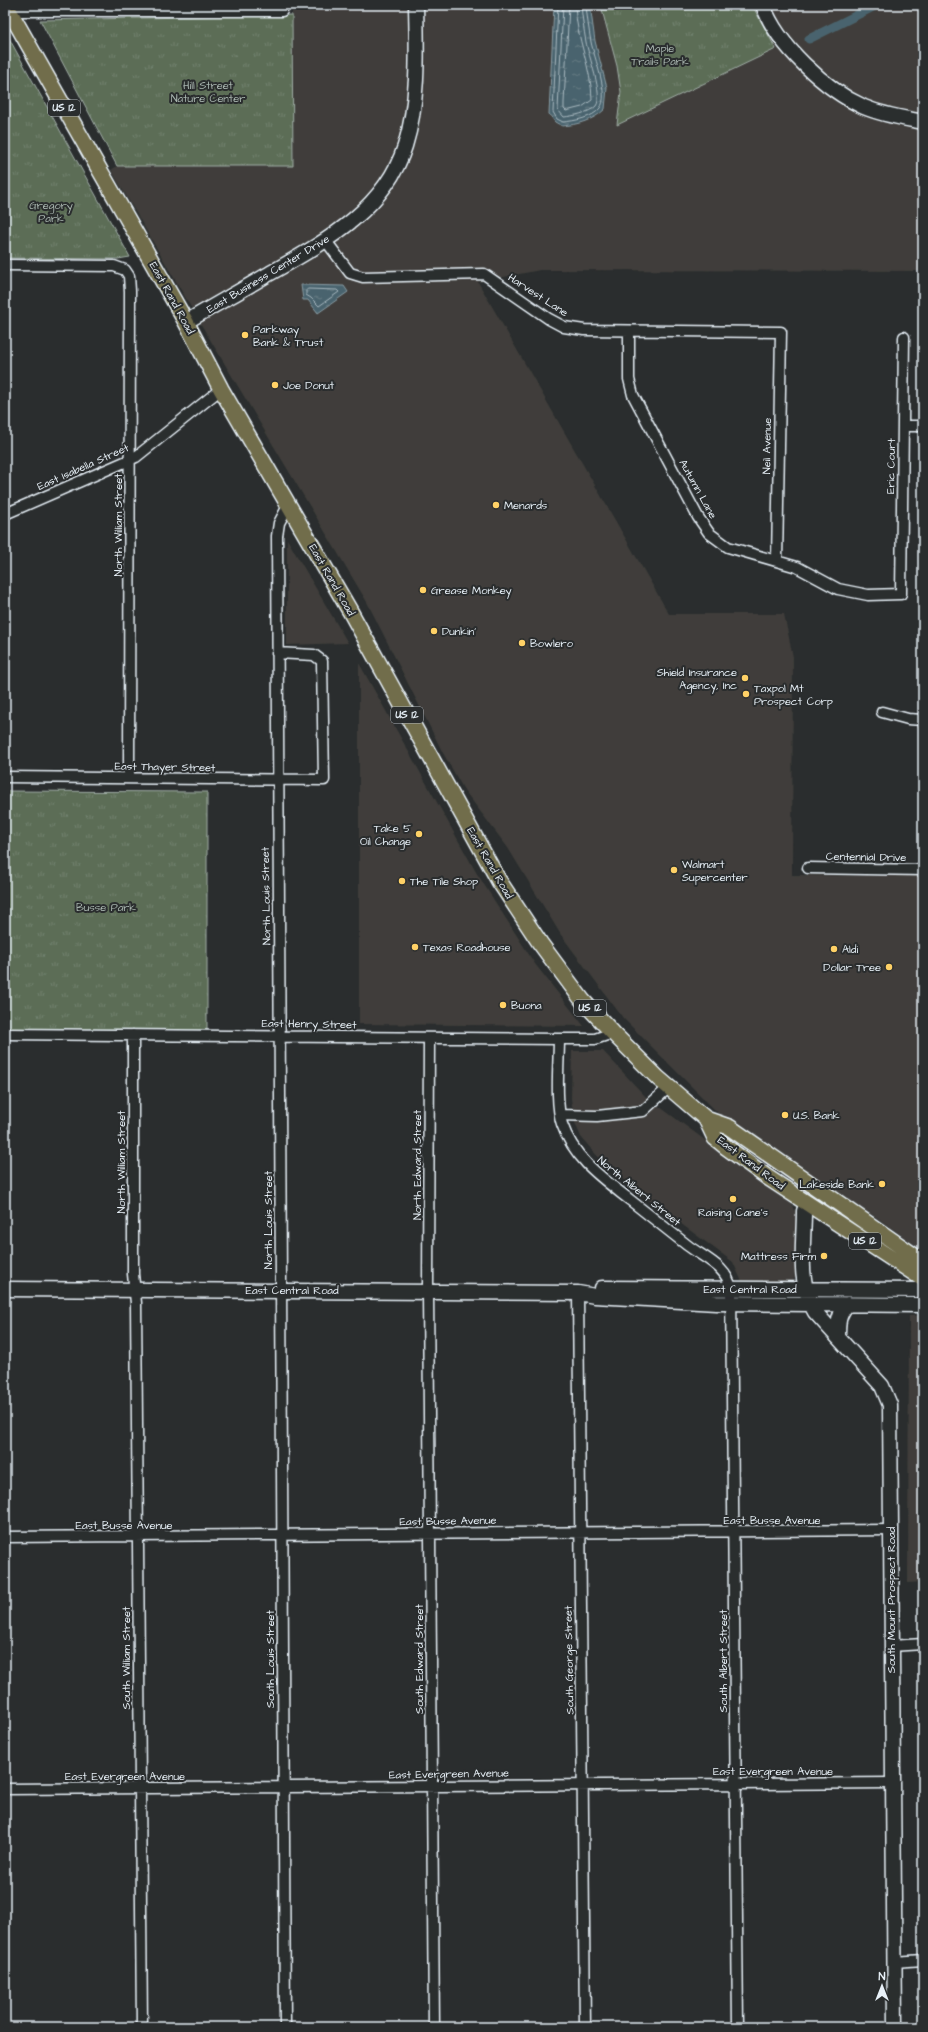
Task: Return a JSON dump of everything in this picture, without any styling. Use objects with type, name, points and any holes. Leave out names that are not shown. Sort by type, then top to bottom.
[{"type":"main road","name":"East Business Center Drive","points":[[186,322],[326,241],[365,210],[382,191],[393,173],[405,147],[414,111],[417,68],[416,5]]},
{"type":"main road","points":[[762,5],[784,42],[805,67],[837,91],[864,106],[892,116],[923,122]]},
{"type":"main road","name":"East Rand Road","points":[[7,8],[186,322],[221,389],[350,611],[499,882],[540,943],[583,1001],[668,1088],[706,1119],[729,1127],[923,1262]]},
{"type":"main road","name":"East Rand Road","points":[[706,1119],[716,1138],[767,1177],[923,1279]]},
{"type":"main road","name":"South Mount Prospect Road","points":[[807,1203],[804,1211],[805,1289],[809,1304],[814,1312],[870,1372],[887,1394],[890,1406],[895,2027]]},
{"type":"main road","name":"East Central Road","points":[[5,1289],[578,1293],[595,1296],[732,1295],[805,1289],[923,1290]]},
{"type":"main road","name":"East Central Road","points":[[732,1295],[809,1304],[923,1305]]},
{"type":"main road","points":[[838,1337],[838,1323],[840,1314],[848,1304]]},
{"type":"street","points":[[7,8],[195,8],[282,11]]},
{"type":"street","name":"Harvest Lane","points":[[326,241],[350,273],[363,277],[484,274],[549,319],[564,327],[584,330],[781,332]]},
{"type":"street","name":"North William Street","points":[[5,265],[114,266],[122,268],[127,272],[130,291],[129,778]]},
{"type":"street","name":"Autumn Lane","points":[[629,331],[629,379],[633,395],[698,517],[709,533],[728,547],[778,560],[797,567],[838,589],[868,595],[902,594]]},
{"type":"street","name":"Neil Avenue","points":[[778,560],[781,332]]},
{"type":"street","name":"Eric Court","points":[[902,594],[904,338]]},
{"type":"street","name":"East Isabella Street","points":[[5,514],[130,460],[145,451],[221,389]]},
{"type":"street","points":[[903,426],[923,426]]},
{"type":"street","name":"North Louis Street","points":[[280,1290],[277,536],[279,523],[289,504]]},
{"type":"street","name":"East Thayer Street","points":[[5,777],[324,780],[322,661],[314,655],[277,653]]},
{"type":"street","points":[[882,712],[908,719],[923,720]]},
{"type":"street","name":"Centennial Drive","points":[[808,868],[923,870]]},
{"type":"street","name":"East Henry Street","points":[[5,1034],[594,1039],[613,1033]]},
{"type":"street","name":"North William Street","points":[[133,1035],[134,1289]]},
{"type":"street","name":"North Edward Street","points":[[428,1292],[429,1038]]},
{"type":"street","name":"North Albert Street","points":[[559,1039],[560,1115],[571,1144],[593,1171],[671,1233],[720,1268],[727,1275],[732,1295]]},
{"type":"street","points":[[560,1115],[597,1116],[643,1111],[668,1088]]},
{"type":"street","name":"South William Street","points":[[134,1289],[142,2027]]},
{"type":"street","name":"South Louis Street","points":[[280,1290],[282,1788],[285,2027]]},
{"type":"street","name":"South Edward Street","points":[[428,1292],[434,2027]]},
{"type":"street","name":"South George Street","points":[[578,1293],[585,2027]]},
{"type":"street","name":"South Albert Street","points":[[732,1295],[738,2027]]},
{"type":"street","name":"East Busse Avenue","points":[[5,1537],[891,1530]]},
{"type":"street","points":[[891,1646],[923,1644]]},
{"type":"street","name":"East Evergreen Avenue","points":[[5,1790],[736,1783],[893,1783]]},
{"type":"street","points":[[894,1962],[923,1960]]},
{"type":"shaded area","points":[[292,5],[923,5],[923,271],[540,270],[478,282],[669,614],[784,614],[793,657],[792,875],[923,876],[923,1251],[877,1218],[790,1163],[721,1116],[623,1018],[561,935],[508,848],[464,790],[443,753],[367,602],[199,321],[111,170],[117,166],[293,165]]},
{"type":"shaded area","points":[[287,539],[348,643],[287,645]]},
{"type":"shaded area","points":[[359,663],[476,872],[535,964],[584,1026],[359,1024]]},
{"type":"shaded area","points":[[572,1051],[603,1051],[645,1096],[791,1203],[797,1214],[796,1275],[790,1284],[743,1284],[733,1262],[635,1190],[597,1156],[581,1137],[575,1123],[571,1099]]},
{"type":"shaded area","points":[[923,1315],[923,1582],[908,1583],[909,1316]]},
{"type":"green space","name":"Maple Trails Park","points":[[709,5],[752,5],[776,49],[617,125],[621,92],[617,66],[602,10],[684,10]]},
{"type":"green space","name":"Hill Street Nature Center","points":[[292,15],[293,166],[117,166],[40,20]]},
{"type":"green space","name":"Gregory Park","points":[[5,31],[130,257],[118,259],[5,258]]},
{"type":"green space","name":"Busse Park","points":[[5,791],[207,792],[207,1031],[5,1029]]},
{"type":"water","points":[[554,5],[590,5],[595,41],[607,88],[605,109],[601,113],[585,121],[562,126],[555,122],[549,114]]},
{"type":"water","points":[[301,285],[344,286],[348,292],[318,313],[308,300],[303,300]]},
{"type":"waterway","points":[[809,39],[877,5]]},
{"type":"place","name":"Parkway Bank & Trust","points":[[245,335]]},
{"type":"place","name":"Joe Donut","points":[[275,385]]},
{"type":"place","name":"Menards","points":[[496,505]]},
{"type":"place","name":"Grease Monkey","points":[[423,590]]},
{"type":"place","name":"Dunkin'","points":[[434,631]]},
{"type":"place","name":"Bowlero","points":[[522,643]]},
{"type":"place","name":"Shield Insurance Agency, Inc","points":[[745,678]]},
{"type":"place","name":"Taxpol Mt Prospect Corp","points":[[746,694]]},
{"type":"place","name":"Take 5 Oil Change","points":[[419,834]]},
{"type":"place","name":"Walmart Supercenter","points":[[674,870]]},
{"type":"place","name":"The Tile Shop","points":[[402,881]]},
{"type":"place","name":"Texas Roadhouse","points":[[415,947]]},
{"type":"place","name":"Aldi","points":[[834,949]]},
{"type":"place","name":"Dollar Tree","points":[[889,967]]},
{"type":"place","name":"Buona","points":[[503,1005]]},
{"type":"place","name":"U.S. Bank","points":[[785,1115]]},
{"type":"place","name":"Lakeside Bank","points":[[882,1184]]},
{"type":"place","name":"Raising Cane's","points":[[733,1199]]},
{"type":"place","name":"Mattress Firm","points":[[824,1256]]}]
